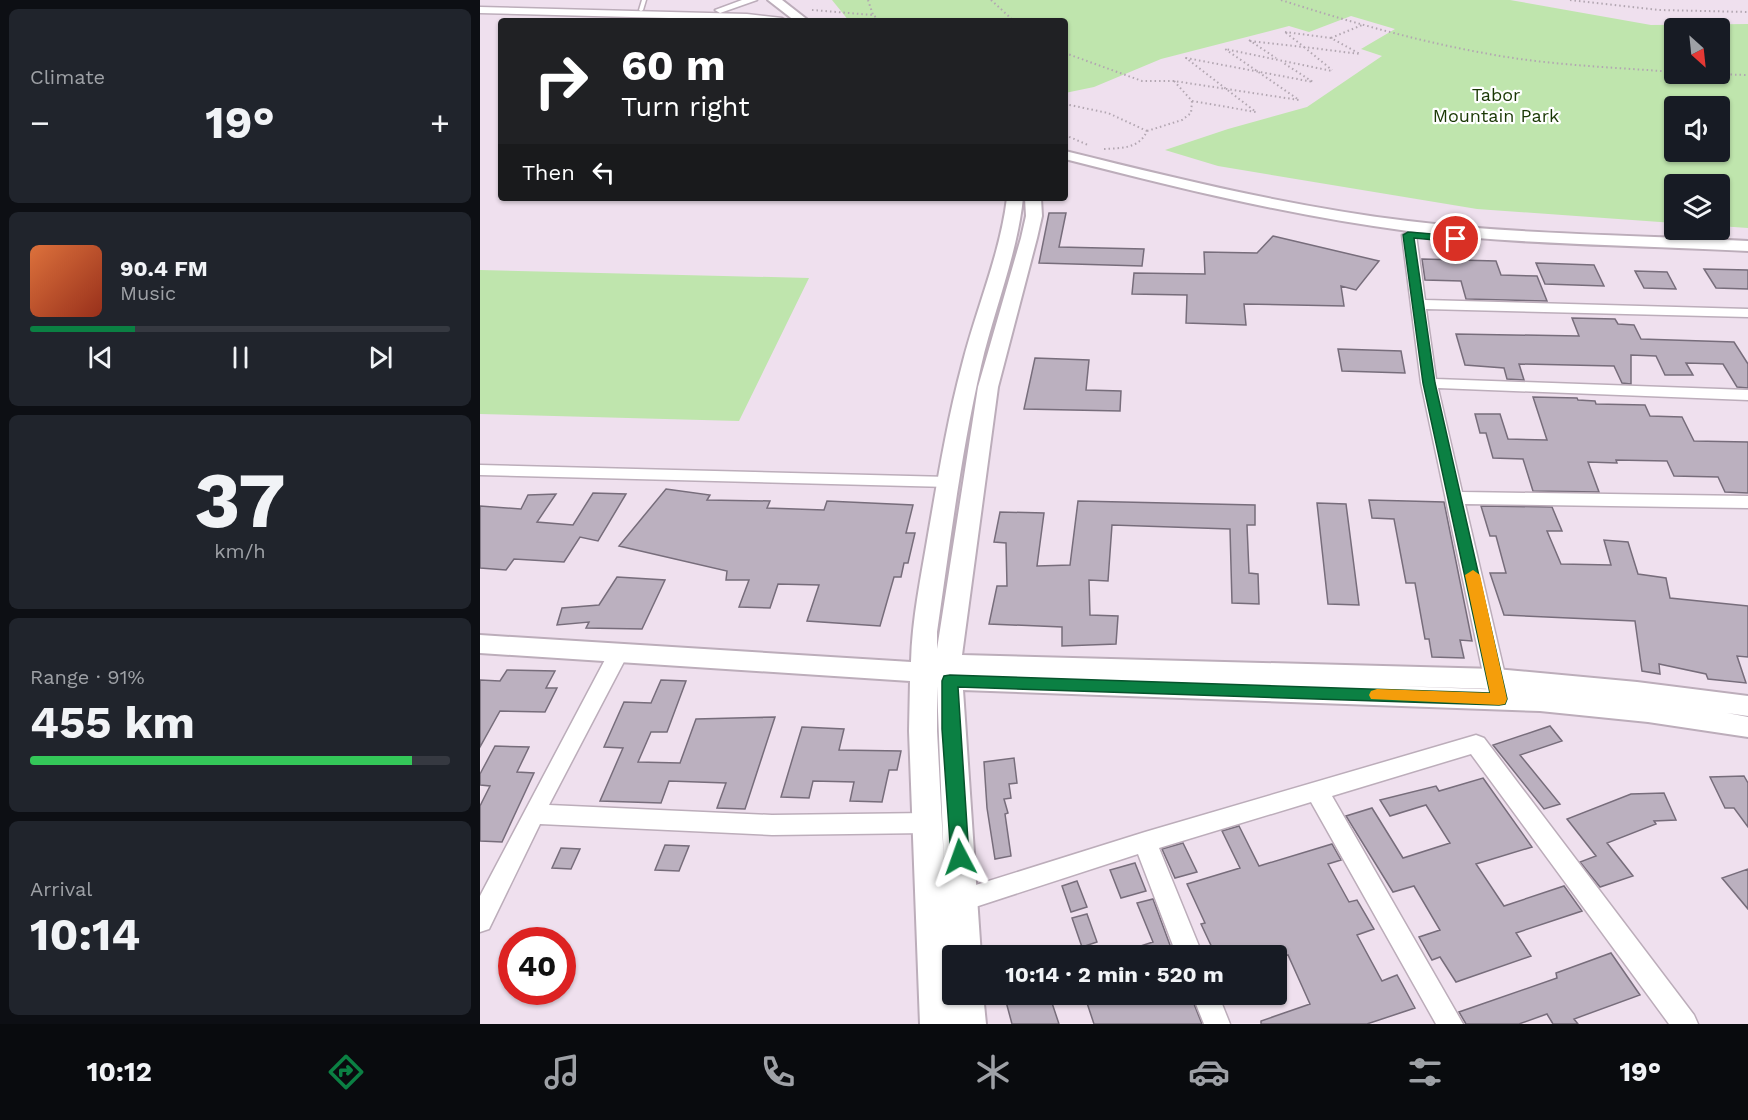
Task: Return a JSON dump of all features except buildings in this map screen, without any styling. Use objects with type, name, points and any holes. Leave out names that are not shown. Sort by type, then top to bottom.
[{"type":"street","points":[[480,5],[710,11],[733,8],[752,0]]},
{"type":"street","points":[[760,0],[779,18]]},
{"type":"street","points":[[774,0],[805,16]]},
{"type":"street","points":[[480,10],[642,8],[756,18]]},
{"type":"street","points":[[1069,160],[1095,172],[1251,210],[1408,235],[1500,243],[1748,255]]},
{"type":"street","points":[[1069,160],[1301,211],[1459,232],[1748,246]]},
{"type":"street","points":[[937,1024],[923,731],[924,632],[971,366],[997,273],[1011,233],[1015,201]]},
{"type":"street","points":[[965,945],[951,729],[949,672],[952,627],[988,387],[1029,238],[1034,216],[1033,201]]},
{"type":"street","points":[[1408,235],[1429,383],[1498,689]]},
{"type":"street","points":[[1418,304],[1748,313]]},
{"type":"street","points":[[1429,383],[1748,395]]},
{"type":"street","points":[[480,470],[949,482]]},
{"type":"street","points":[[1455,498],[1748,502]]},
{"type":"street","points":[[480,644],[923,672],[1637,692],[1748,706]]},
{"type":"street","points":[[480,921],[533,814],[618,654]]},
{"type":"street","points":[[1498,689],[1748,727]]},
{"type":"street","points":[[963,900],[1145,842],[1476,744],[1682,1023]]},
{"type":"street","points":[[1317,791],[1450,1024]]},
{"type":"street","points":[[533,814],[772,825],[928,823]]},
{"type":"street","points":[[1145,842],[1186,945]]},
{"type":"street","points":[[968,1005],[969,1024]]},
{"type":"street","points":[[1209,1005],[1217,1024]]},
{"type":"path","points":[[868,0],[873,15],[877,18]]},
{"type":"path","points":[[992,0],[1011,18]]},
{"type":"path","points":[[1281,0],[1362,25],[1450,47],[1522,59],[1664,71]]},
{"type":"path","points":[[1569,0],[1623,9],[1667,12],[1748,12]]},
{"type":"path","points":[[805,16],[873,15]]},
{"type":"path","points":[[1331,38],[1362,25]]},
{"type":"path","points":[[1068,54],[1142,81],[1174,81],[1226,88],[1299,100],[1258,72],[1225,49],[1279,60],[1332,71],[1306,49],[1285,32],[1331,38],[1360,54],[1306,49],[1249,40],[1279,60],[1312,82],[1258,72],[1186,58],[1226,88],[1256,111],[1192,101],[1174,81]]},
{"type":"path","points":[[1730,75],[1748,75]]},
{"type":"path","points":[[1147,131],[1182,120],[1191,113],[1192,101]]},
{"type":"path","points":[[1068,104],[1097,109],[1133,122],[1147,131]]},
{"type":"path","points":[[1069,160],[1100,149],[1140,144],[1147,131]]},
{"type":"path","points":[[1068,136],[1100,149]]},
{"type":"green space","name":"Tabor Mountain Park","points":[[832,0],[1510,0],[1651,25],[1664,25],[1664,84],[1730,84],[1730,24],[1748,24],[1748,228],[1730,227],[1730,174],[1664,174],[1664,222],[1477,209],[1218,166],[1165,150],[1228,129],[1307,107],[1382,56],[1361,49],[1395,29],[1351,16],[1309,32],[1289,26],[1161,59],[1094,87],[1068,92],[1068,18],[847,18]]},
{"type":"green space","points":[[480,270],[809,278],[739,421],[480,414]]},
{"type":"slow traffic","points":[[1377,695],[1499,699],[1473,575]]},
{"type":"route","points":[[960,857],[950,681],[1499,699],[1429,383],[1408,235],[1456,239]]}]
